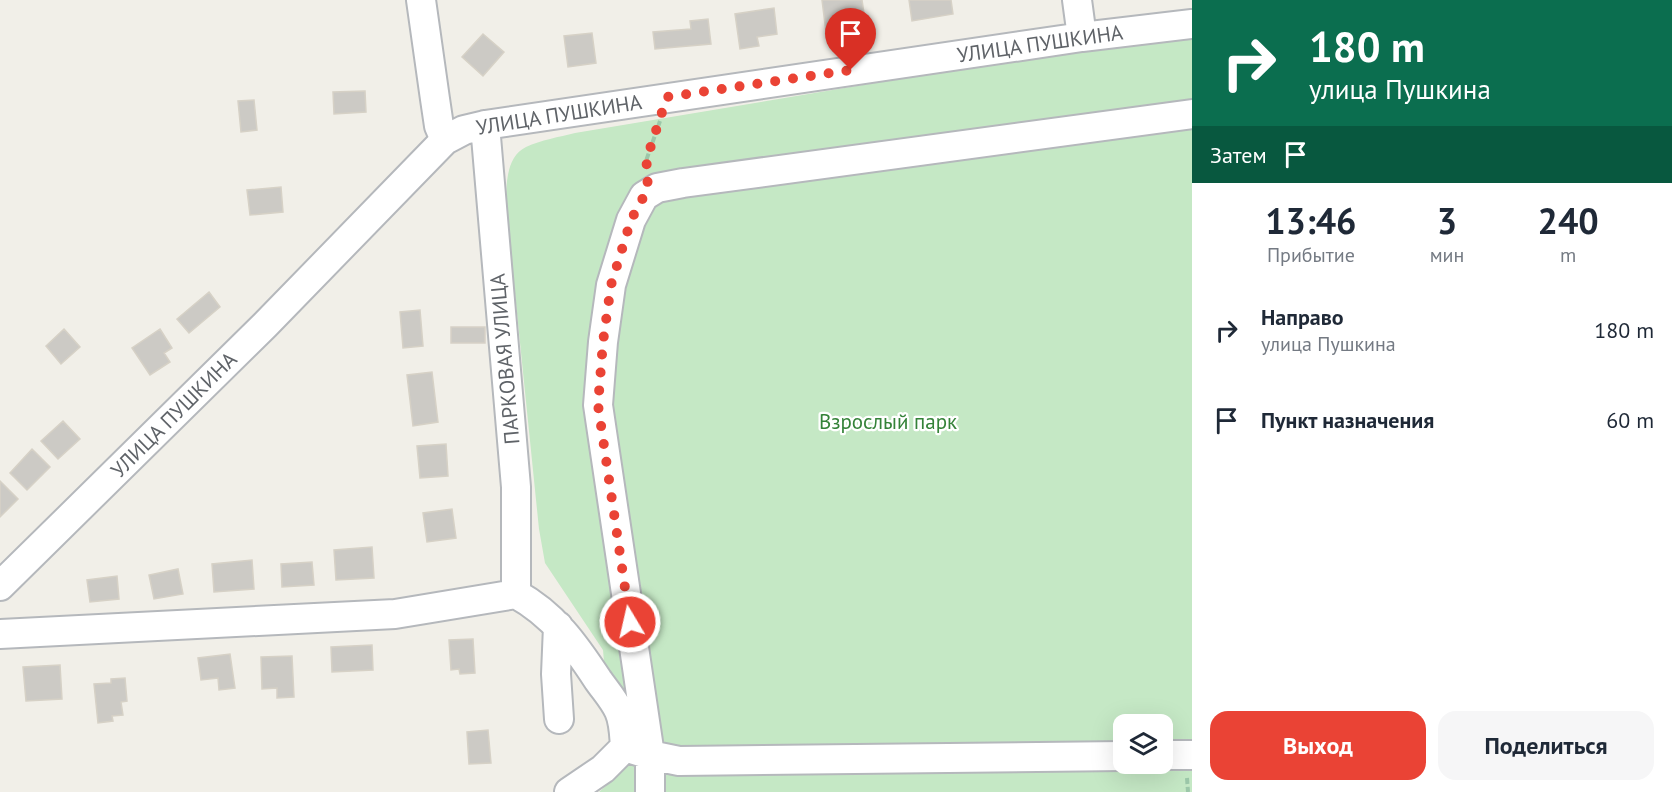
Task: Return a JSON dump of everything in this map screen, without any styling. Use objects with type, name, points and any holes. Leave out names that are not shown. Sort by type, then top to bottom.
[{"type":"street","points":[[421,0],[439,126],[444,140]]},
{"type":"street","points":[[1077,0],[1082,37]]},
{"type":"street","name":"УЛИЦА ПУШКИНА","points":[[0,586],[265,325],[444,140],[464,130],[667,97],[1082,37],[1192,24]]},
{"type":"street","points":[[637,751],[598,405],[603,342],[611,285],[631,220],[644,196],[657,188],[683,183],[1192,114]]},
{"type":"street","name":"ПАРКОВАЯ УЛИЦА","points":[[485,125],[516,487],[516,594]]},
{"type":"street","points":[[0,634],[395,614],[516,594],[541,609],[576,647],[618,710],[637,751],[650,792]]},
{"type":"street","points":[[558,626],[556,674],[559,719]]},
{"type":"street","points":[[569,792],[603,769],[637,751],[679,761],[1113,756]]},
{"type":"street","points":[[1173,755],[1192,755]]},
{"type":"path","points":[[644,196],[649,176],[646,161],[667,97]]},
{"type":"green space","name":"Взрослый парк","points":[[1192,33],[1192,792],[599,792],[614,779],[603,650],[545,563],[539,529],[506,197],[510,168],[519,152],[526,147],[575,133],[1149,37]]},
{"type":"building","points":[[822,0],[862,0],[866,27],[826,32]]},
{"type":"building","points":[[909,0],[951,0],[953,14],[912,21]]},
{"type":"building","points":[[774,8],[777,34],[757,37],[759,46],[740,49],[735,14]]},
{"type":"building","points":[[708,19],[711,44],[655,49],[653,32],[691,29],[690,21]]},
{"type":"building","points":[[592,33],[596,63],[568,67],[564,36]]},
{"type":"building","points":[[483,34],[504,52],[483,76],[462,57]]},
{"type":"building","points":[[365,91],[366,112],[334,114],[333,92]]},
{"type":"building","points":[[254,100],[257,130],[241,132],[238,101]]},
{"type":"building","points":[[281,187],[283,212],[250,215],[247,190]]},
{"type":"building","points":[[209,292],[220,307],[189,333],[177,319]]},
{"type":"building","points":[[420,310],[423,346],[403,348],[400,312]]},
{"type":"building","points":[[451,327],[485,327],[485,343],[451,343]]},
{"type":"building","points":[[64,329],[80,347],[61,364],[46,346]]},
{"type":"building","points":[[160,329],[172,348],[164,353],[170,362],[150,375],[132,348]]},
{"type":"building","points":[[432,372],[438,422],[413,426],[407,375]]},
{"type":"building","points":[[63,421],[80,439],[58,459],[41,441]]},
{"type":"building","points":[[446,444],[448,476],[420,478],[417,446]]},
{"type":"building","points":[[32,449],[50,467],[27,490],[10,473]]},
{"type":"building","points":[[0,481],[18,499],[0,517]]},
{"type":"building","points":[[452,509],[456,538],[427,542],[423,513]]},
{"type":"building","points":[[372,547],[374,578],[336,580],[334,550]]},
{"type":"building","points":[[252,560],[254,589],[214,592],[212,564]]},
{"type":"building","points":[[312,562],[314,585],[282,587],[281,564]]},
{"type":"building","points":[[178,569],[183,594],[154,599],[149,575]]},
{"type":"building","points":[[117,576],[119,599],[90,602],[87,580]]},
{"type":"building","points":[[473,639],[475,673],[460,674],[459,669],[451,670],[449,640]]},
{"type":"building","points":[[372,645],[373,670],[332,672],[331,647]]},
{"type":"building","points":[[230,654],[235,688],[219,690],[218,678],[201,680],[198,658]]},
{"type":"building","points":[[292,656],[294,697],[277,698],[277,688],[262,689],[261,657]]},
{"type":"building","points":[[60,665],[62,699],[26,701],[23,667]]},
{"type":"building","points":[[125,678],[127,701],[121,702],[123,715],[112,716],[113,721],[98,723],[94,684],[111,683],[111,679]]},
{"type":"building","points":[[488,730],[491,763],[469,764],[467,732]]},
{"type":"route","points":[[630,622],[598,405],[603,342],[611,285],[631,220],[644,196],[649,176],[646,161],[667,97],[851,70]]}]
